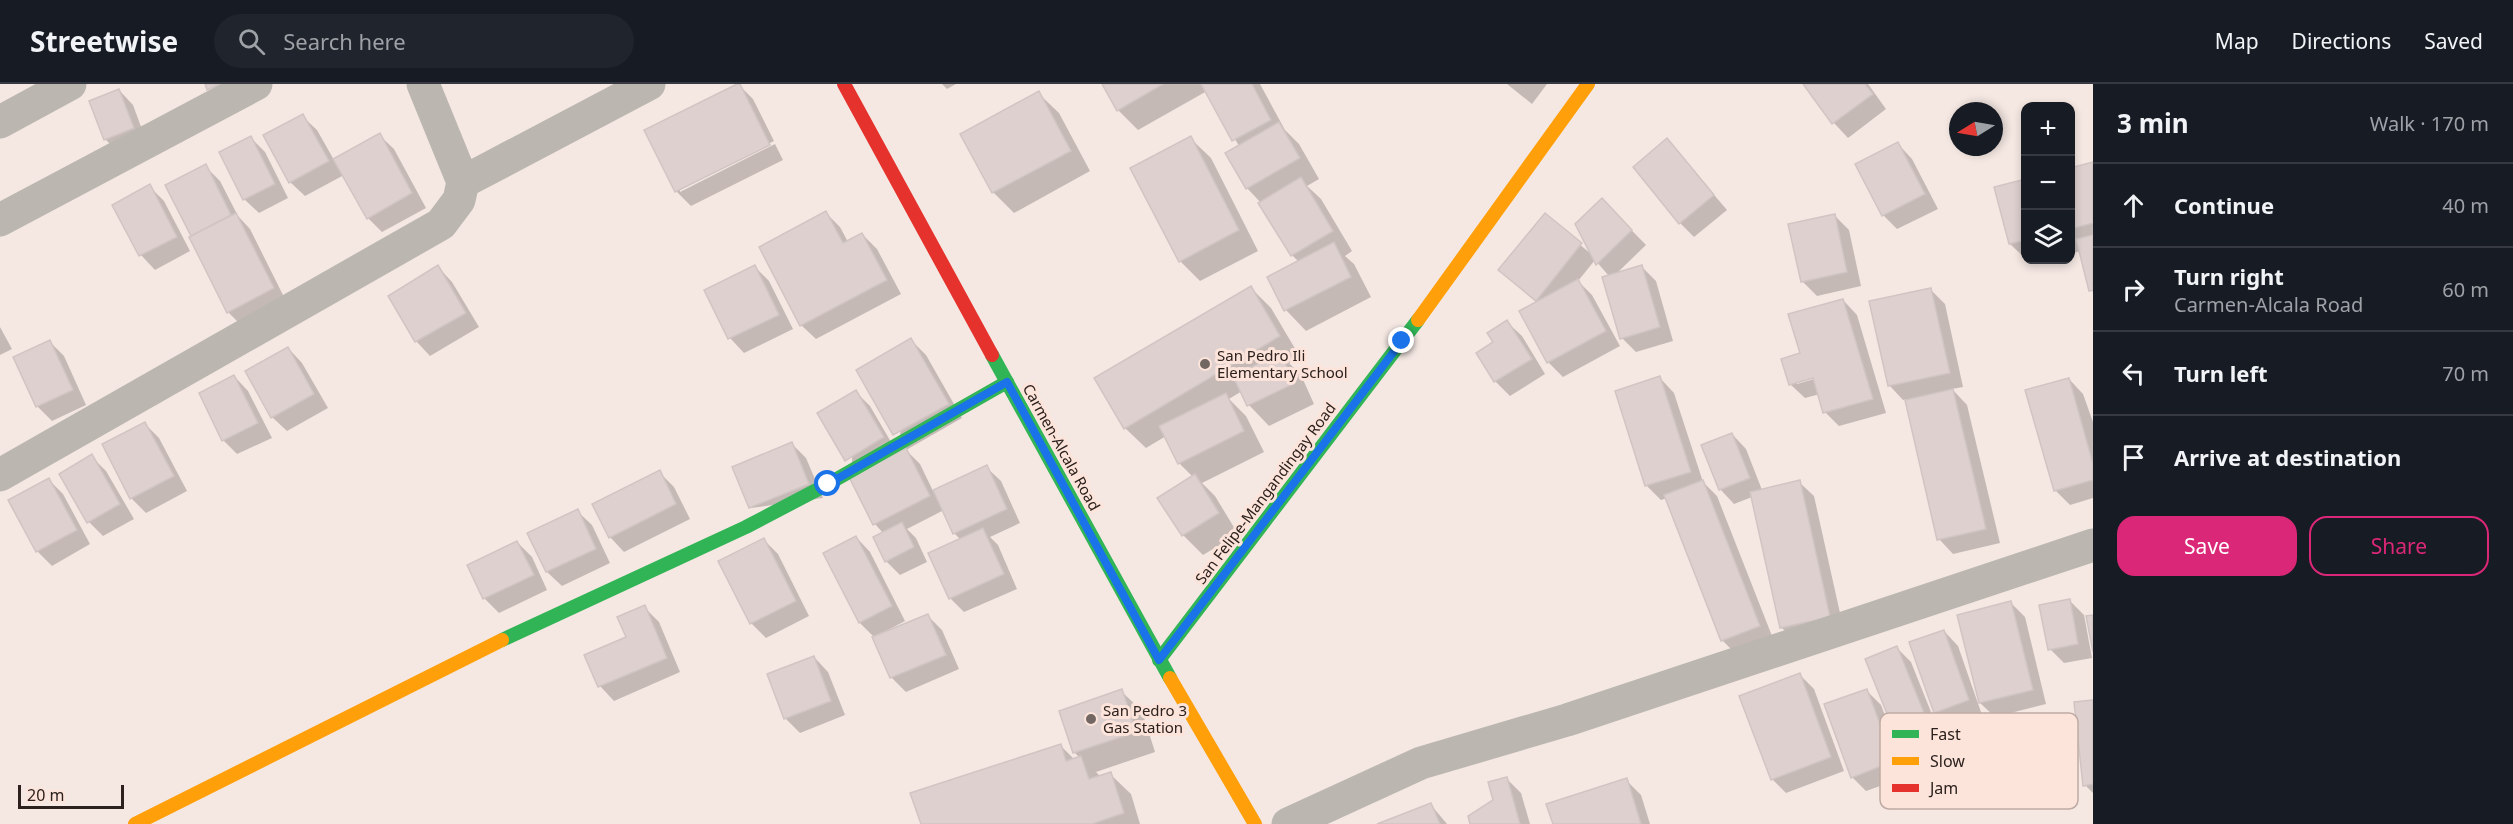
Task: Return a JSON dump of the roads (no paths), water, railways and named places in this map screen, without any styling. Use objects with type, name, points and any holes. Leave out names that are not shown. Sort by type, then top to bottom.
[{"type":"main road","name":"Carmen-Alcala Road","points":[[844,84],[1159,660],[1255,824]]},
{"type":"main road","name":"San Felipe-Mangandingay Road","points":[[1159,660],[1402,341],[1588,84]]},
{"type":"main road","points":[[135,824],[461,659],[746,527],[828,484],[1007,382]]},
{"type":"street","points":[[0,122],[70,84]]},
{"type":"street","points":[[0,220],[256,84]]},
{"type":"street","points":[[0,475],[441,224],[459,200],[463,182],[423,84]]},
{"type":"street","points":[[463,182],[649,84]]},
{"type":"street","points":[[1288,824],[1421,763],[1578,716],[2093,545]]},
{"type":"place","name":"San Pedro Ili Elementary School","points":[[1205,364]]},
{"type":"place","name":"San Pedro 3 Gas Station","points":[[1091,719]]}]
